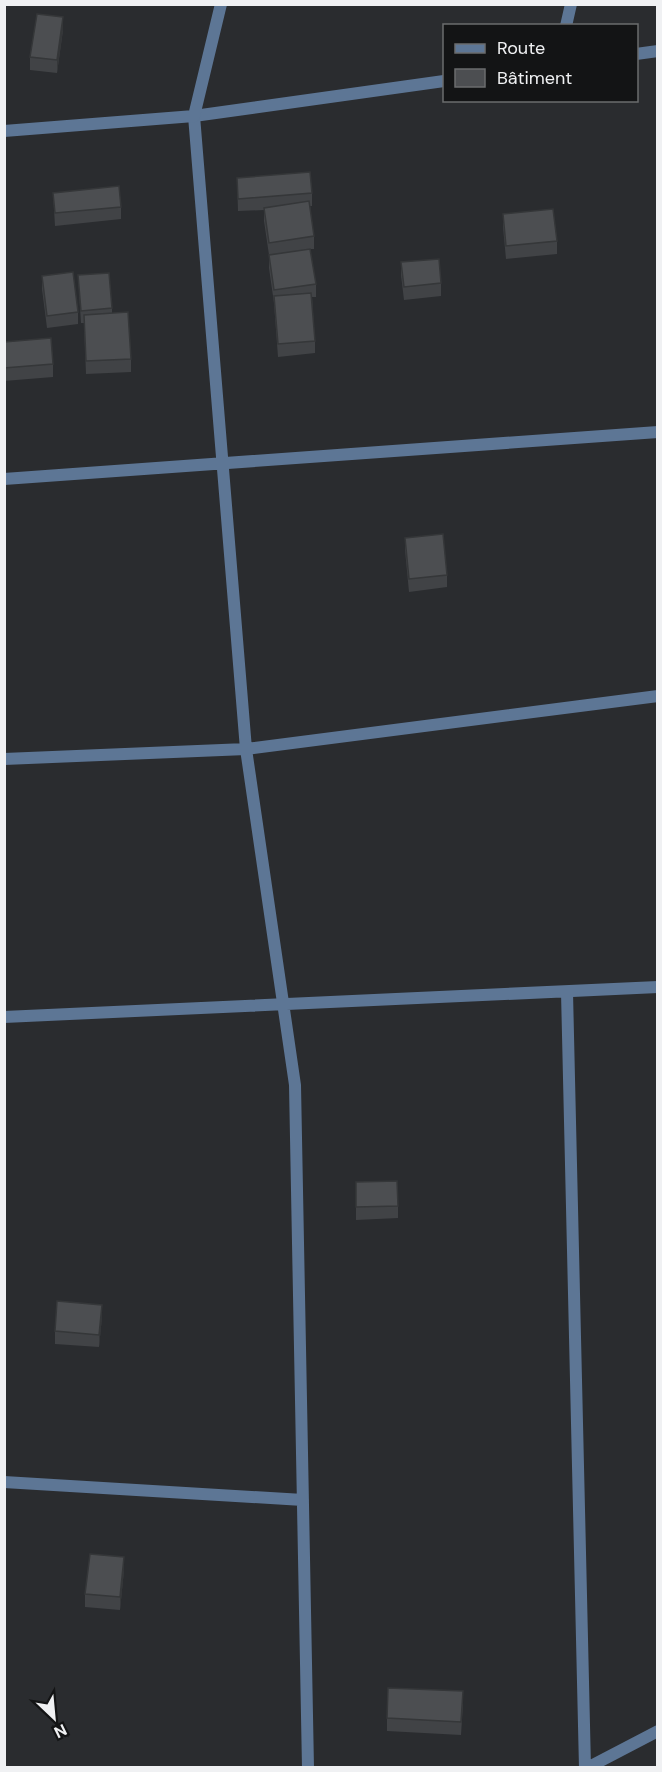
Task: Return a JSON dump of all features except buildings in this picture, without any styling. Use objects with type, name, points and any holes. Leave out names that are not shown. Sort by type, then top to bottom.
[{"type":"street","points":[[222,4],[194,116],[246,749],[295,1085],[308,1767]]},
{"type":"street","points":[[566,24],[571,4]]},
{"type":"street","points":[[638,54],[657,51]]},
{"type":"street","points":[[4,131],[194,116],[443,81]]},
{"type":"street","points":[[4,479],[657,432]]},
{"type":"street","points":[[4,759],[246,749],[657,696]]},
{"type":"street","points":[[4,1017],[284,1006],[657,987]]},
{"type":"street","points":[[567,992],[586,1767],[657,1731]]},
{"type":"street","points":[[4,1482],[303,1500]]}]
